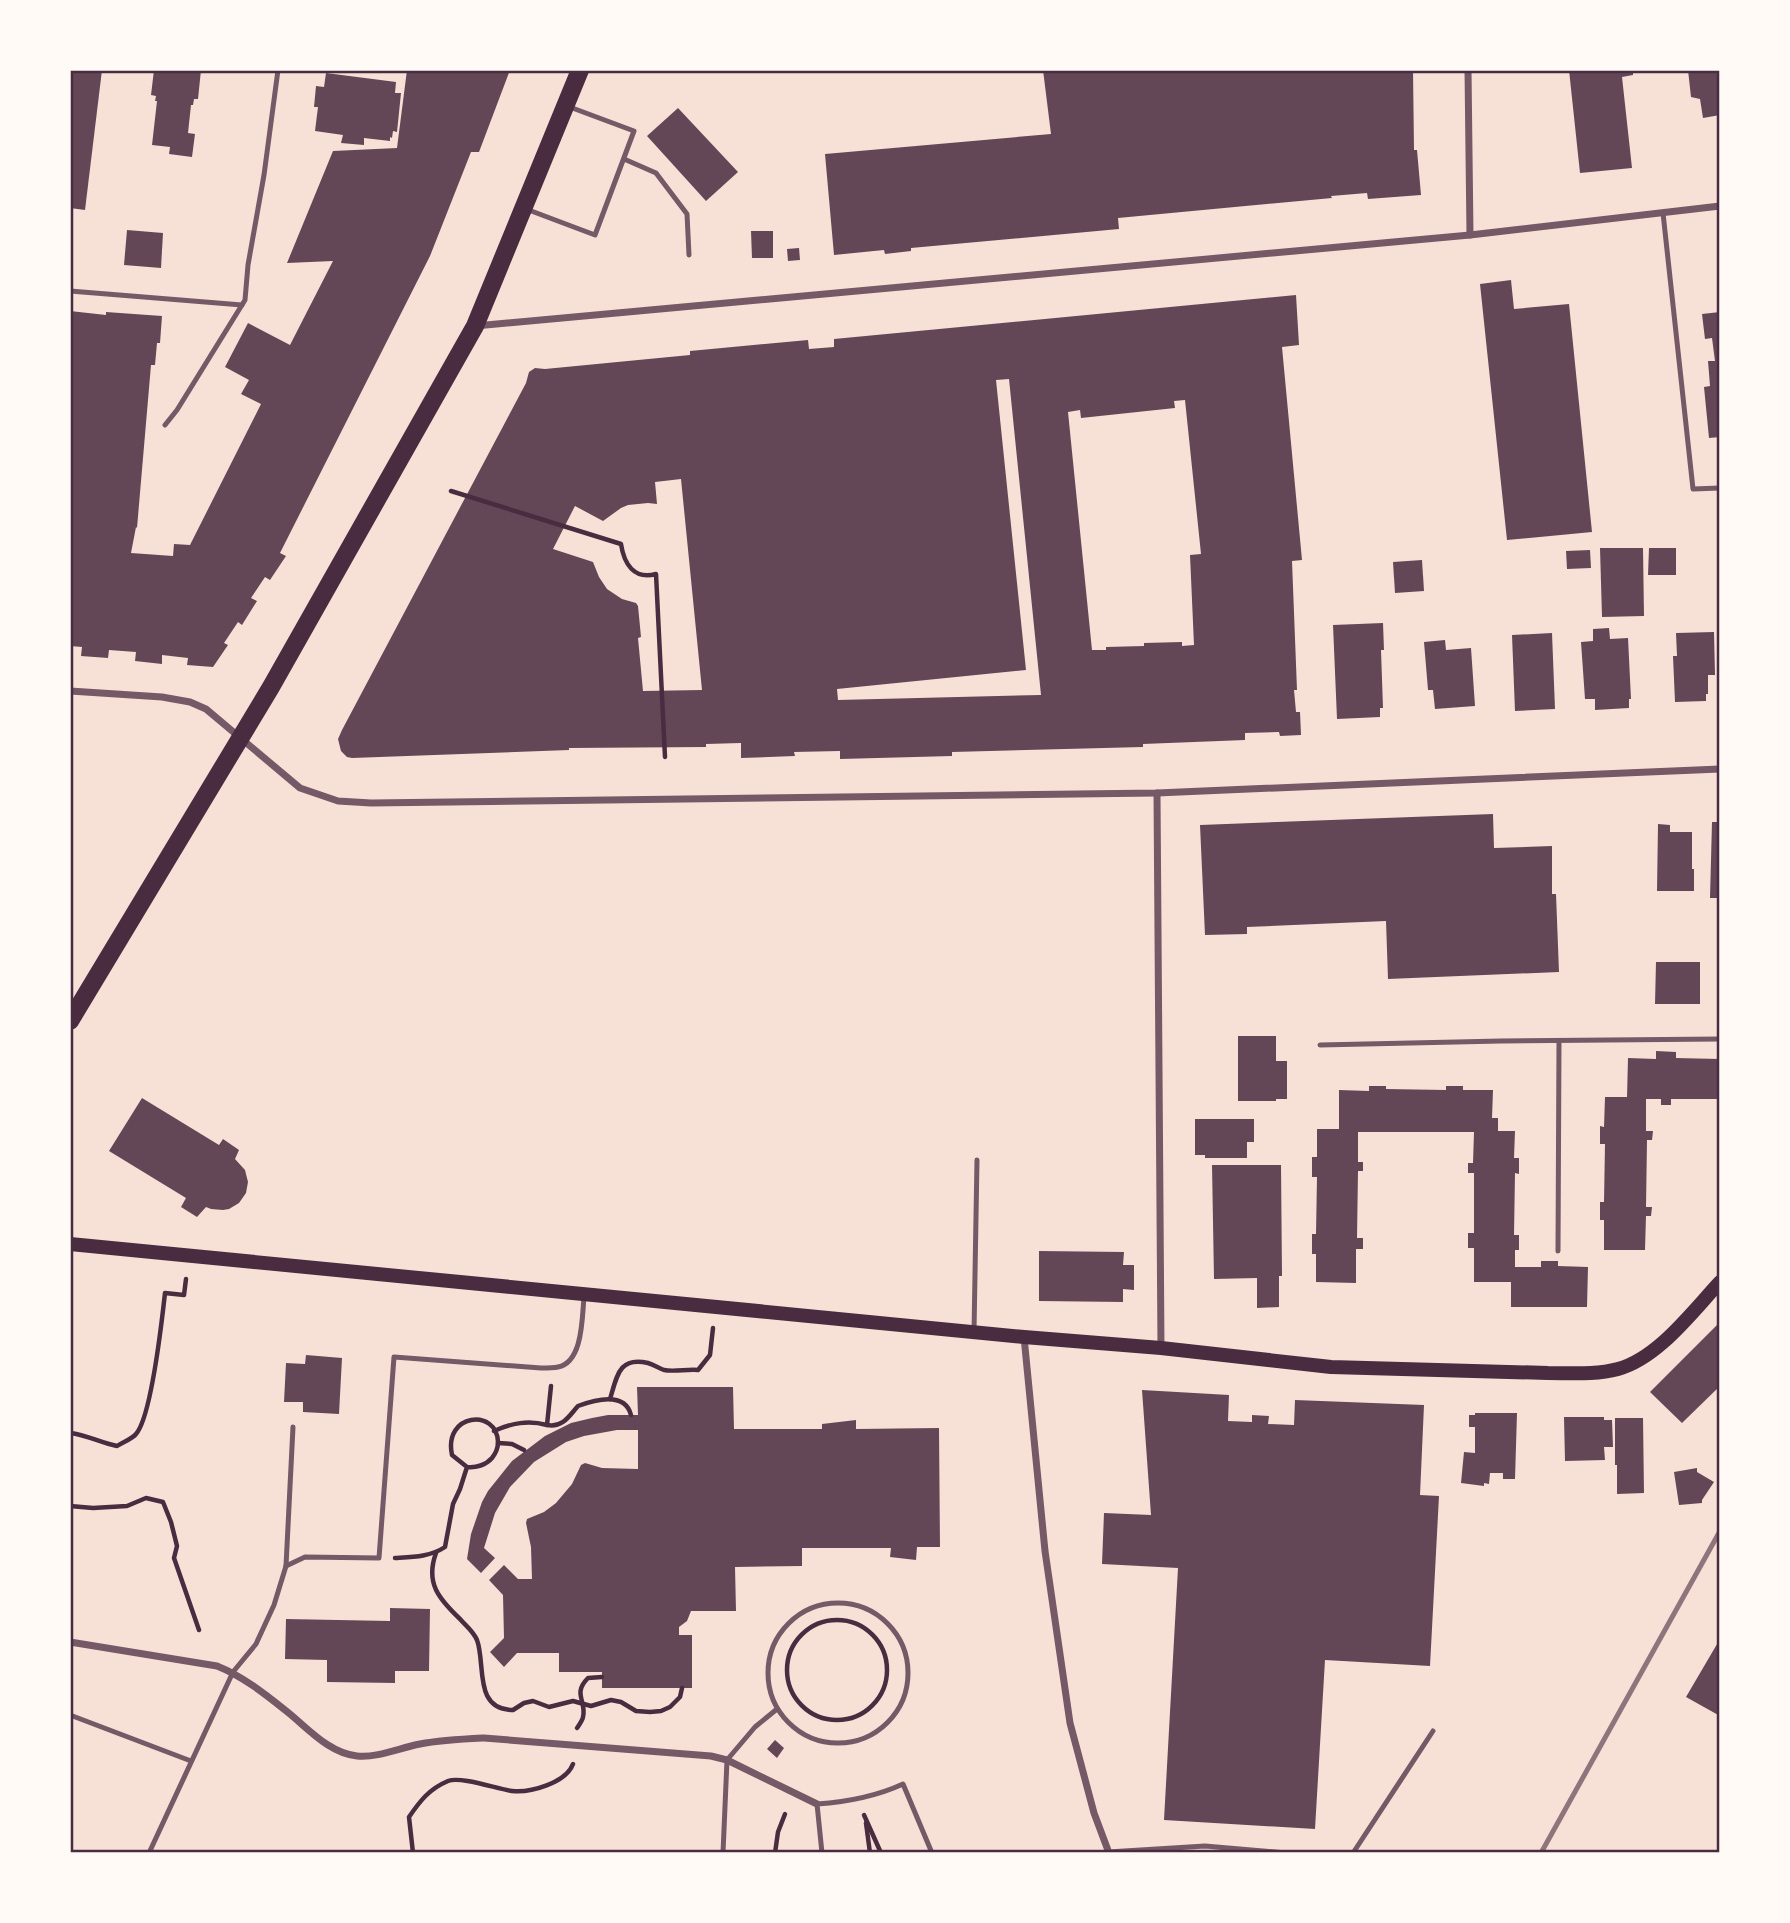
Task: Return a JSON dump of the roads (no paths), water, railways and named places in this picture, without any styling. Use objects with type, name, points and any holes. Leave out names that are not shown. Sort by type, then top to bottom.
[{"type":"main road","points":[[70,1021],[278,675],[475,326],[580,70]]},
{"type":"main road","points":[[70,1244],[1161,1348],[1331,1367],[1582,1373],[1617,1369],[1637,1361],[1672,1334],[1720,1282]]},
{"type":"street","points":[[1468,70],[1470,235]]},
{"type":"street","points":[[475,326],[1470,235],[1720,206]]},
{"type":"street","points":[[70,691],[162,697],[190,702],[206,709],[300,788],[338,801],[1157,793],[1720,769]]},
{"type":"street","points":[[1157,793],[1161,1348]]},
{"type":"street","points":[[1024,1337],[1045,1551],[1070,1723],[1094,1813],[1109,1852]]},
{"type":"street","points":[[70,1642],[218,1666],[233,1672],[285,1709],[333,1748],[358,1756],[382,1754],[418,1744],[451,1739],[484,1738],[711,1756],[727,1760],[817,1804]]},
{"type":"lane","points":[[165,425],[245,300],[278,70]]},
{"type":"lane","points":[[523,208],[596,235],[634,131],[565,105]]},
{"type":"lane","points":[[624,159],[656,173],[687,214],[689,255]]},
{"type":"lane","points":[[1663,213],[1693,489],[1720,488]]},
{"type":"lane","points":[[70,290],[242,304]]},
{"type":"lane","points":[[1320,1045],[1720,1040]]},
{"type":"lane","points":[[1558,1251],[1559,1041]]},
{"type":"lane","points":[[974,1332],[977,1160]]},
{"type":"lane","points":[[286,1566],[305,1557],[379,1558],[394,1357],[559,1367],[574,1358],[578,1348],[585,1294]]},
{"type":"lane","points":[[149,1853],[233,1672],[256,1644],[274,1605],[286,1566],[293,1427]]},
{"type":"lane","points":[[846,1603],[865,1608],[881,1618],[895,1632],[905,1652],[908,1674],[904,1697],[893,1716],[876,1731],[856,1741],[833,1743],[811,1738],[792,1726],[777,1709],[769,1691],[767,1672],[770,1652],[778,1635],[791,1620],[808,1609],[826,1604],[846,1603]]},
{"type":"lane","points":[[723,1853],[727,1760],[755,1727],[777,1709]]},
{"type":"lane","points":[[70,1715],[191,1761]]},
{"type":"lane","points":[[1353,1853],[1433,1731]]},
{"type":"lane","points":[[822,1853],[817,1804],[841,1802],[903,1784],[932,1853]]},
{"type":"lane","points":[[1109,1852],[1205,1846],[1286,1853]]},
{"type":"railway","points":[[1541,1853],[1720,1531]]}]
